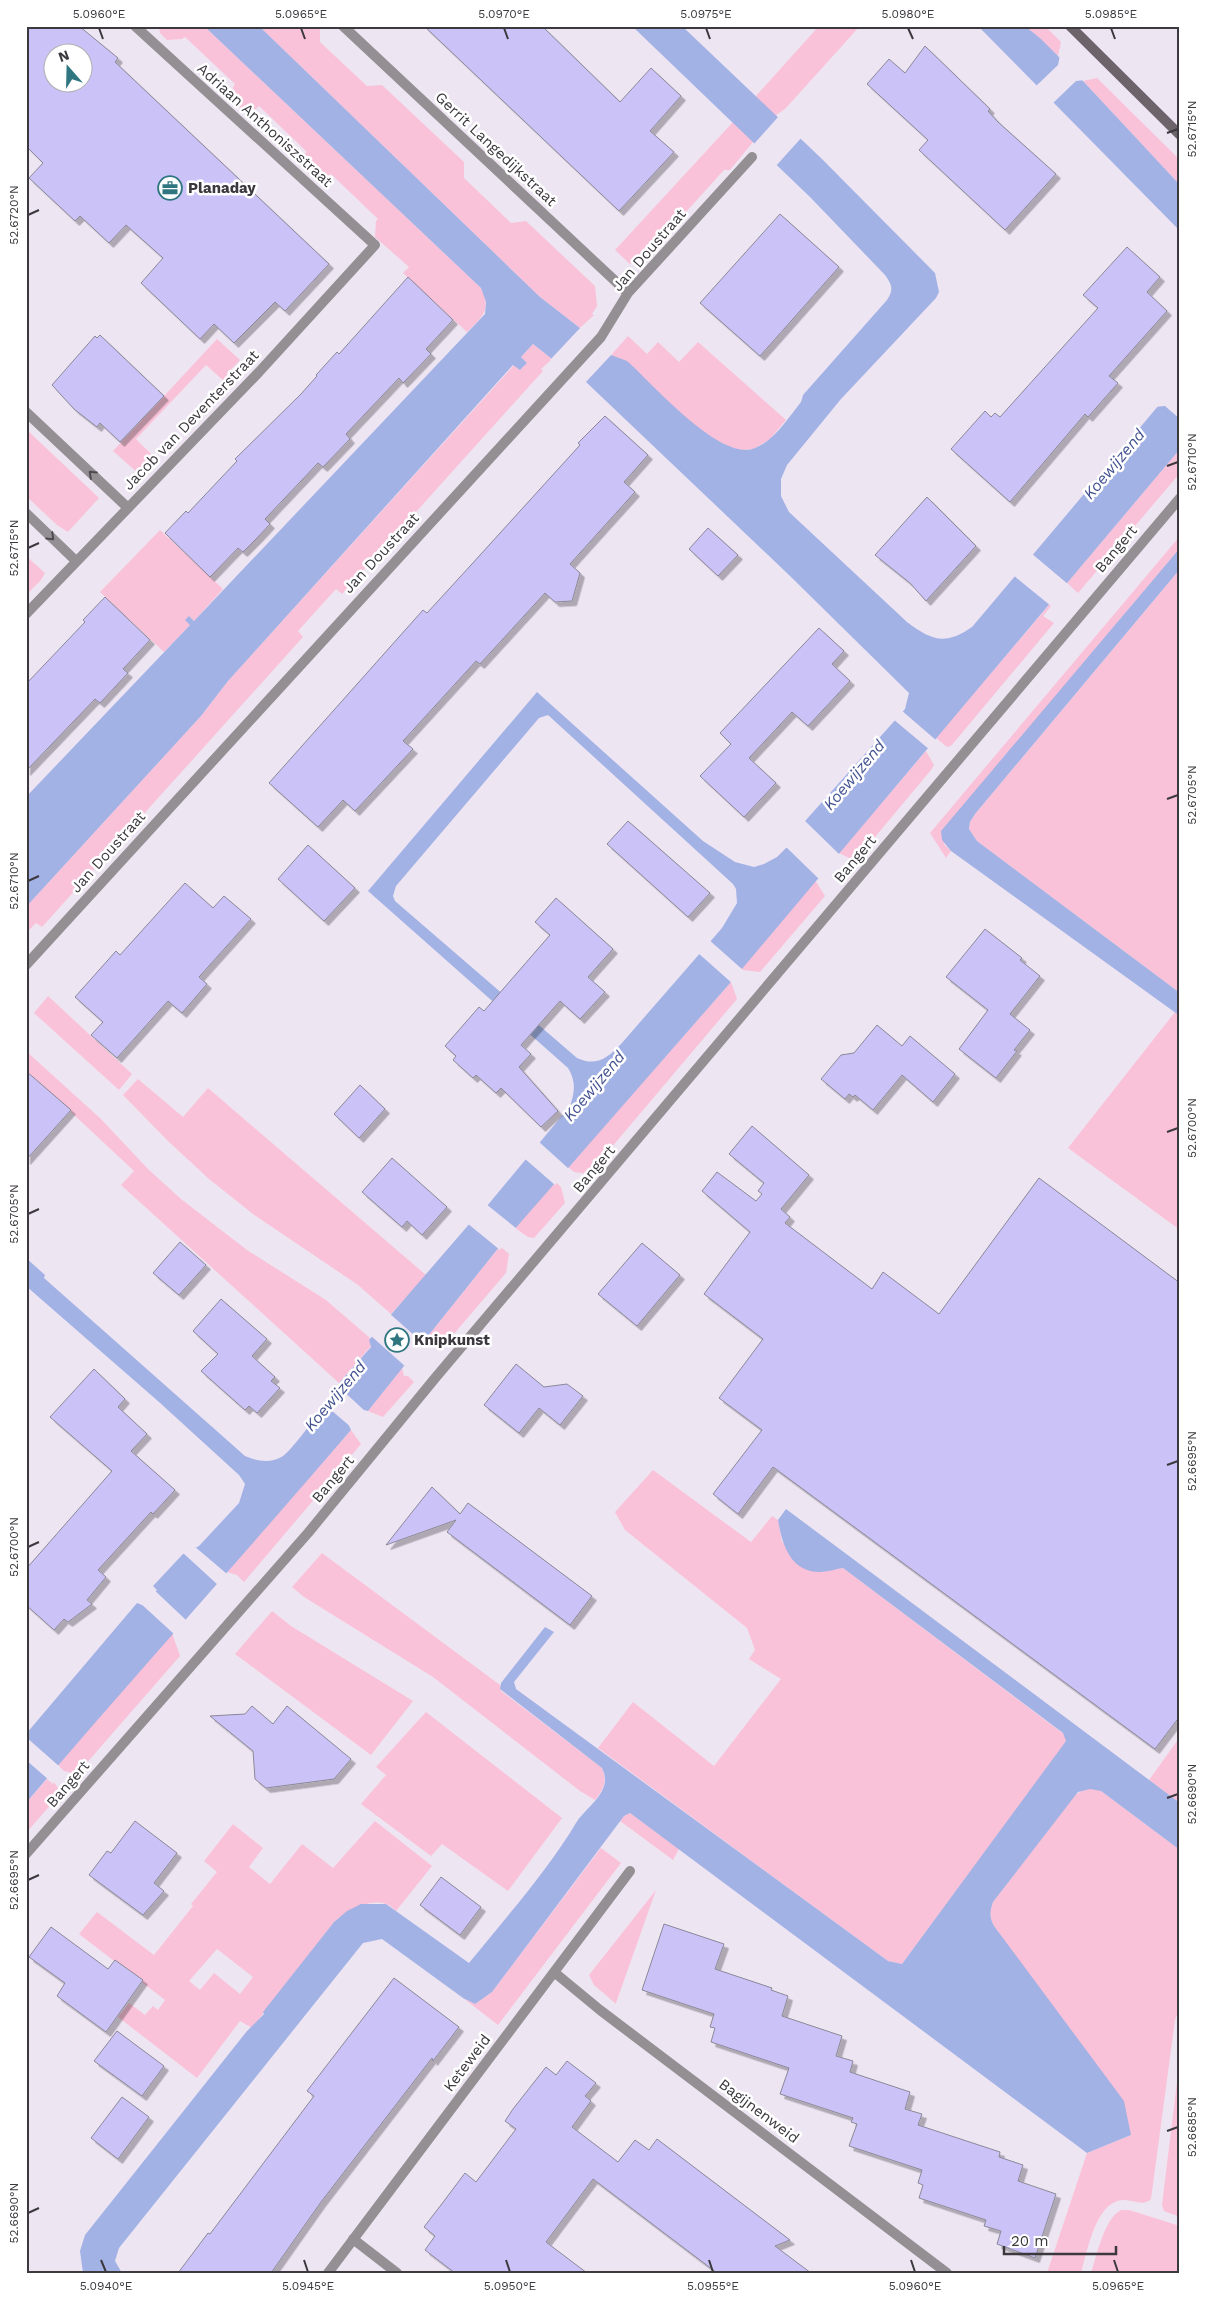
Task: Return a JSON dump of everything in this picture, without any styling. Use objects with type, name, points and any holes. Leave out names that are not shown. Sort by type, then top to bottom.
[{"type":"street","name":"Adriaan Anthoniszstraat","points":[[135,26],[375,245]]},
{"type":"street","name":"Gerrit Langedijkstraat","points":[[343,26],[628,293]]},
{"type":"street","points":[[1070,26],[1180,135]]},
{"type":"street","name":"Jan Doustraat","points":[[26,965],[564,375],[601,337],[628,293],[752,157]]},
{"type":"street","name":"Jacob van Deventerstraat","points":[[26,614],[259,372],[375,245]]},
{"type":"street","points":[[26,412],[127,507]]},
{"type":"street","name":"Bangert","points":[[26,1854],[308,1533],[436,1378],[1180,498]]},
{"type":"street","points":[[26,513],[76,560]]},
{"type":"street","name":"Keteweid","points":[[328,2273],[630,1871]]},
{"type":"street","name":"Bagijnenweid","points":[[554,1972],[600,2010],[947,2273]]},
{"type":"street","points":[[353,2240],[396,2273]]},
{"type":"shaded area","points":[[159,26],[204,26],[481,288],[486,302],[481,318],[467,332],[403,273],[409,267],[375,237],[376,221],[378,219],[331,174],[328,176],[312,177],[305,170],[304,154],[307,152],[259,106],[256,109],[241,109],[233,102],[233,87],[235,84],[185,37],[167,40],[160,33]]},
{"type":"shaded area","points":[[259,26],[320,26],[320,42],[367,86],[382,85],[464,162],[464,178],[511,223],[526,221],[595,286],[597,306],[592,314],[594,315],[580,328],[540,297]]},
{"type":"shaded area","points":[[819,26],[860,26],[786,108],[775,116],[755,97]]},
{"type":"shaded area","points":[[1025,26],[1045,26],[1061,42],[1058,56]]},
{"type":"shaded area","points":[[1097,78],[1180,160],[1180,185],[1083,81]]},
{"type":"shaded area","points":[[733,122],[753,142],[730,170],[724,170],[647,255],[630,264],[615,250]]},
{"type":"shaded area","points":[[628,336],[647,354],[658,342],[679,362],[698,342],[786,420],[770,439],[754,449],[729,448],[706,435],[611,355]]},
{"type":"shaded area","points":[[217,339],[240,360],[226,375],[230,380],[225,382],[206,365],[136,439],[155,458],[139,474],[113,451]]},
{"type":"shaded area","points":[[533,344],[552,359],[541,369],[543,371],[342,594],[336,589],[298,631],[303,637],[42,927],[36,923],[26,933],[26,907],[201,716],[228,681],[514,365],[520,370],[527,363],[521,357]]},
{"type":"shaded area","points":[[26,429],[99,498],[68,532],[57,525],[26,496]]},
{"type":"shaded area","points":[[1180,449],[1180,473],[1078,593],[1067,583]]},
{"type":"shaded area","points":[[160,530],[223,589],[194,621],[189,616],[190,625],[164,652],[100,592]]},
{"type":"shaded area","points":[[1180,536],[1180,548],[1055,697],[944,844],[951,851],[946,858],[930,833]]},
{"type":"shaded area","points":[[26,556],[45,573],[29,592],[26,590]]},
{"type":"shaded area","points":[[1180,569],[1180,993],[977,841],[969,829],[970,822],[975,814]]},
{"type":"shaded area","points":[[1050,604],[1051,606],[1043,616],[1054,623],[951,746],[947,747],[936,738]]},
{"type":"shaded area","points":[[926,751],[934,765],[931,770],[855,861],[839,853]]},
{"type":"shaded area","points":[[815,880],[825,896],[760,972],[743,970],[741,968]]},
{"type":"shaded area","points":[[731,982],[737,999],[589,1174],[574,1172],[568,1167]]},
{"type":"shaded area","points":[[48,996],[132,1074],[119,1090],[34,1013]]},
{"type":"shaded area","points":[[1175,1012],[1180,1016],[1180,1230],[1068,1148]]},
{"type":"shaded area","points":[[26,1051],[101,1119],[148,1169],[181,1199],[247,1250],[326,1300],[370,1338],[371,1346],[339,1383],[121,1185],[134,1171],[26,1070]]},
{"type":"shaded area","points":[[138,1079],[183,1117],[208,1088],[426,1275],[391,1314],[358,1285],[253,1214],[209,1179],[168,1141],[123,1095]]},
{"type":"shaded area","points":[[555,1181],[561,1187],[565,1203],[534,1238],[528,1237],[515,1228]]},
{"type":"shaded area","points":[[500,1246],[509,1254],[506,1273],[441,1349],[434,1342],[424,1341]]},
{"type":"shaded area","points":[[402,1368],[404,1376],[408,1376],[414,1382],[383,1417],[368,1411]]},
{"type":"shaded area","points":[[351,1430],[361,1444],[244,1582],[237,1575],[227,1572]]},
{"type":"shaded area","points":[[653,1470],[751,1542],[772,1516],[778,1520],[782,1542],[820,1572],[843,1568],[1065,1735],[1067,1741],[902,1964],[888,1961],[598,1748],[633,1702],[714,1766],[781,1679],[749,1659],[755,1650],[747,1628],[625,1530],[615,1512]]},
{"type":"shaded area","points":[[322,1553],[500,1685],[501,1691],[602,1768],[605,1781],[595,1800],[580,1791],[433,1677],[304,1597],[292,1587]]},
{"type":"shaded area","points":[[272,1611],[291,1626],[413,1701],[371,1755],[235,1654]]},
{"type":"shaded area","points":[[172,1633],[180,1656],[77,1774],[64,1771],[58,1765]]},
{"type":"shaded area","points":[[426,1712],[562,1818],[508,1891],[442,1844],[431,1856],[361,1804],[386,1775],[376,1767]]},
{"type":"shaded area","points":[[1180,1737],[1180,1803],[1149,1780]]},
{"type":"shaded area","points":[[47,1779],[53,1784],[54,1782],[61,1793],[26,1833],[26,1803]]},
{"type":"shaded area","points":[[1084,1789],[1101,1791],[1180,1850],[1180,2006],[1175,2020],[1151,2199],[1142,2203],[1126,2200],[1116,2202],[1107,2207],[1100,2216],[1090,2239],[1081,2273],[1047,2273],[1087,2153],[1131,2135],[994,1926],[991,1920],[991,1911],[993,1902],[1074,1796]]},
{"type":"shaded area","points":[[630,1813],[679,1849],[673,1860],[620,1821]]},
{"type":"shaded area","points":[[375,1821],[432,1866],[396,1911],[392,1907],[379,1903],[365,1904],[351,1910],[334,1922],[252,2028],[240,2021],[197,2078],[118,2017],[129,2003],[145,2015],[153,2006],[158,2010],[165,2000],[79,1934],[97,1912],[154,1955],[217,1872],[204,1861],[233,1824],[263,1848],[249,1867],[270,1884],[302,1844],[333,1868]],"holes":[[[217,1949],[253,1977],[240,1994],[214,1973],[200,1990],[189,1981]]]},
{"type":"shaded area","points":[[601,1848],[621,1863],[498,2025],[463,1998],[475,2004],[492,1992]]},
{"type":"shaded area","points":[[656,1890],[616,2004],[594,1985],[589,1975]]},
{"type":"shaded area","points":[[1180,2057],[1180,2217],[1164,2211],[1162,2205]]},
{"type":"shaded area","points":[[1121,2210],[1129,2210],[1180,2226],[1180,2273],[1091,2273],[1106,2229],[1110,2221]]},
{"type":"water","name":"Koewijzend","points":[[204,26],[259,26],[540,297],[611,355],[627,361],[706,433],[724,444],[741,449],[755,448],[769,440],[781,428],[801,402],[803,395],[887,300],[891,293],[891,287],[885,275],[810,197],[632,26],[682,26],[822,159],[935,273],[939,292],[936,298],[841,399],[787,465],[781,479],[781,496],[789,512],[907,622],[931,637],[946,639],[954,637],[972,627],[1180,380],[1180,449],[731,982],[500,1246],[368,1411],[359,1409],[347,1421],[351,1430],[26,1803],[26,1734],[137,1603],[142,1605],[157,1590],[153,1586],[183,1554],[199,1546],[239,1503],[245,1484],[239,1475],[159,1402],[26,1286],[26,1258],[45,1275],[44,1278],[245,1456],[264,1461],[278,1459],[283,1456],[325,1406],[331,1406],[341,1394],[339,1383],[371,1347],[369,1340],[471,1222],[482,1212],[570,1106],[574,1091],[572,1077],[568,1068],[368,891],[537,692],[703,841],[735,862],[754,867],[777,857],[790,844],[806,820],[905,709],[909,693],[789,575],[586,382],[556,356],[552,359],[533,344],[521,357],[527,363],[520,370],[513,365],[228,681],[201,716],[26,907],[26,797],[190,625],[185,620],[189,616],[194,621],[485,314],[486,302],[481,288]],"holes":[[[548,715],[733,884],[736,889],[737,903],[722,928],[616,1049],[601,1060],[590,1062],[577,1058],[395,901],[393,896],[396,886],[539,718]]]},
{"type":"water","points":[[978,26],[1025,26],[1041,39],[1083,81],[1180,185],[1180,231]]},
{"type":"water","points":[[1180,548],[1180,569],[975,814],[970,822],[969,829],[977,841],[1180,993],[1180,1016],[951,851],[942,840],[941,831]]},
{"type":"water","points":[[786,1509],[1180,1803],[1180,1850],[1101,1791],[1090,1789],[1078,1792],[993,1902],[991,1911],[991,1920],[994,1926],[1124,2101],[1131,2135],[1087,2153],[630,1813],[624,1816],[492,1992],[475,2004],[463,1998],[382,1939],[363,1943],[119,2248],[115,2261],[122,2273],[83,2273],[80,2251],[85,2235],[247,2031],[264,2014],[263,2012],[334,1922],[347,1911],[361,1904],[386,1904],[469,1963],[539,1877],[579,1819],[599,1796],[605,1782],[602,1768],[500,1689],[501,1683],[545,1627],[554,1632],[514,1682],[516,1689],[888,1961],[902,1964],[1066,1741],[1063,1733],[843,1568],[823,1572],[810,1571],[801,1567],[789,1555],[782,1538],[778,1520]]},
{"type":"pier","points":[[1060,55],[1085,80],[1076,81],[1052,104],[1035,87],[1058,65]]},
{"type":"pier","points":[[779,116],[802,137],[775,167],[753,145]]},
{"type":"pier","points":[[582,326],[613,353],[584,384],[556,359],[550,360]]},
{"type":"pier","points":[[1179,378],[1180,419],[1165,406],[1153,407]]},
{"type":"pier","points":[[1031,553],[1069,585],[1051,606],[1013,575]]},
{"type":"pier","points":[[901,710],[937,741],[930,750],[893,719]]},
{"type":"pier","points":[[804,820],[840,855],[819,879],[785,846]]},
{"type":"pier","points":[[708,939],[743,970],[733,984],[697,952]]},
{"type":"pier","points":[[538,1141],[569,1169],[555,1185],[524,1158]]},
{"type":"pier","points":[[486,1204],[517,1229],[500,1250],[467,1223]]},
{"type":"pier","name":"Knipkunst","points":[[389,1313],[424,1344],[406,1367],[370,1335]]},
{"type":"pier","points":[[339,1387],[367,1413],[360,1411],[350,1422],[352,1428],[324,1404],[330,1403],[339,1393]]},
{"type":"pier","points":[[194,1546],[227,1574],[218,1585],[182,1552]]},
{"type":"pier","points":[[154,1589],[186,1620],[174,1634],[139,1602]]},
{"type":"pier","points":[[26,1737],[60,1767],[49,1780],[26,1760]]},
{"type":"building","points":[[26,26],[79,26],[118,58],[115,62],[329,264],[285,311],[275,302],[234,343],[214,324],[200,339],[141,283],[163,258],[126,225],[109,243],[80,216],[75,221],[29,178],[43,163],[26,146]]},
{"type":"building","points":[[424,26],[542,26],[620,102],[651,68],[681,96],[650,131],[674,152],[619,211]]},
{"type":"building","points":[[925,46],[990,109],[988,111],[998,122],[1056,174],[1005,230],[919,150],[928,140],[867,84],[889,59],[905,73]]},
{"type":"building","points":[[780,214],[839,267],[760,356],[700,303]]},
{"type":"building","points":[[1127,247],[1160,277],[1147,292],[1167,311],[1109,376],[1118,383],[1088,417],[1085,414],[1010,502],[951,449],[985,411],[991,417],[995,413],[1000,417],[1098,308],[1083,295]]},
{"type":"building","points":[[408,277],[453,320],[426,349],[431,354],[403,383],[399,378],[346,434],[350,439],[323,467],[318,463],[265,519],[270,524],[257,538],[243,552],[238,548],[210,577],[165,533],[186,511],[188,513],[237,461],[235,459],[301,394],[337,352],[339,354]]},
{"type":"building","points":[[100,335],[164,396],[120,442],[100,423],[97,427],[74,409],[52,385],[95,336],[97,338]]},
{"type":"building","points":[[605,416],[648,455],[624,482],[635,492],[570,564],[580,573],[572,601],[555,602],[545,593],[480,664],[476,661],[403,741],[413,749],[355,811],[343,800],[318,827],[269,783],[423,610],[427,613],[580,445],[578,443]]},
{"type":"building","points":[[927,497],[976,546],[926,601],[910,583],[875,555]]},
{"type":"building","points":[[708,528],[738,555],[718,576],[689,549]]},
{"type":"building","points":[[105,597],[150,640],[123,669],[128,673],[100,703],[95,699],[26,771],[26,684],[85,622],[83,620]]},
{"type":"building","points":[[819,628],[844,651],[832,664],[850,681],[808,726],[792,712],[749,758],[776,783],[744,817],[700,776],[731,744],[720,733]]},
{"type":"building","points":[[628,821],[710,893],[688,917],[607,844]]},
{"type":"building","points":[[308,845],[355,888],[324,921],[278,879]]},
{"type":"building","points":[[185,883],[213,908],[224,896],[251,919],[199,977],[207,984],[182,1013],[168,1001],[117,1058],[91,1035],[103,1022],[75,997],[116,951],[120,955]]},
{"type":"building","points":[[556,898],[613,949],[588,977],[605,992],[580,1019],[560,1001],[521,1045],[531,1054],[519,1067],[558,1111],[541,1127],[501,1088],[496,1093],[476,1075],[473,1078],[453,1060],[456,1056],[445,1046],[479,1007],[484,1011],[550,935],[535,922]]},
{"type":"building","points":[[985,929],[1022,958],[1020,960],[1040,976],[1010,1014],[1030,1030],[1014,1050],[1017,1051],[996,1078],[959,1049],[988,1010],[946,977]]},
{"type":"building","points":[[877,1025],[902,1046],[910,1036],[955,1074],[933,1102],[902,1075],[873,1110],[855,1095],[853,1097],[849,1094],[845,1099],[821,1079],[841,1055],[854,1053]]},
{"type":"building","points":[[26,1071],[71,1110],[26,1160]]},
{"type":"building","points":[[360,1085],[385,1109],[359,1138],[334,1114]]},
{"type":"building","points":[[752,1126],[809,1175],[781,1209],[790,1217],[785,1223],[872,1289],[883,1272],[939,1314],[1039,1178],[1180,1283],[1180,1716],[1155,1749],[773,1467],[738,1514],[713,1494],[762,1430],[719,1398],[763,1339],[704,1294],[750,1232],[702,1191],[717,1172],[756,1201],[762,1194],[758,1191],[764,1183],[729,1154]]},
{"type":"building","points":[[392,1158],[447,1207],[422,1235],[407,1221],[402,1227],[362,1192]]},
{"type":"building","points":[[180,1242],[206,1265],[179,1295],[153,1273]]},
{"type":"building","points":[[642,1243],[680,1275],[637,1326],[598,1294]]},
{"type":"building","points":[[221,1299],[267,1339],[252,1356],[275,1377],[271,1381],[280,1388],[257,1413],[249,1406],[245,1410],[201,1371],[218,1354],[193,1331]]},
{"type":"building","points":[[516,1364],[544,1387],[567,1384],[583,1396],[560,1425],[539,1408],[519,1433],[484,1405]]},
{"type":"building","points":[[94,1369],[125,1399],[118,1407],[147,1434],[131,1451],[175,1490],[153,1514],[151,1512],[98,1570],[106,1577],[87,1600],[92,1604],[68,1622],[64,1619],[54,1630],[26,1605],[26,1569],[112,1471],[50,1417]]},
{"type":"building","points":[[432,1487],[460,1514],[468,1503],[592,1596],[570,1625],[447,1532],[456,1520],[386,1545]]},
{"type":"building","points":[[252,1706],[273,1724],[287,1706],[351,1759],[334,1779],[266,1788],[255,1779],[253,1751],[210,1716],[245,1714]]},
{"type":"building","points":[[135,1821],[177,1853],[154,1883],[164,1891],[143,1915],[89,1875],[107,1851],[111,1853]]},
{"type":"building","points":[[441,1877],[481,1907],[460,1935],[420,1905]]},
{"type":"building","points":[[664,1924],[724,1944],[715,1969],[772,1988],[771,1990],[788,1996],[782,2016],[842,2036],[836,2056],[853,2061],[850,2072],[910,2092],[905,2109],[922,2114],[918,2125],[1000,2152],[999,2157],[1023,2165],[1018,2181],[1056,2194],[1035,2258],[997,2244],[1001,2231],[984,2226],[986,2220],[919,2198],[923,2185],[918,2183],[922,2170],[849,2146],[857,2124],[851,2122],[853,2118],[780,2094],[789,2068],[711,2042],[715,2028],[710,2027],[714,2014],[642,1990]]},
{"type":"building","points":[[51,1927],[108,1969],[115,1960],[143,1980],[106,2032],[57,1996],[65,1983],[29,1957]]},
{"type":"building","points":[[394,1978],[459,2027],[433,2061],[432,2058],[321,2202],[271,2273],[178,2273],[208,2233],[210,2234],[314,2096],[307,2091]]},
{"type":"building","points":[[117,2031],[164,2066],[142,2096],[94,2061]]},
{"type":"building","points":[[567,2061],[596,2083],[585,2096],[591,2101],[572,2127],[618,2162],[635,2140],[649,2150],[657,2139],[790,2240],[775,2246],[811,2273],[717,2273],[593,2179],[546,2242],[587,2273],[455,2273],[425,2250],[435,2236],[424,2227],[465,2173],[476,2182],[516,2129],[505,2121],[546,2067],[556,2075]]},
{"type":"building","points":[[122,2097],[149,2117],[118,2159],[91,2138]]},
{"type":"place","name":"Planaday","points":[[170,188]]},
{"type":"place","name":"Knipkunst","points":[[397,1340]]}]
